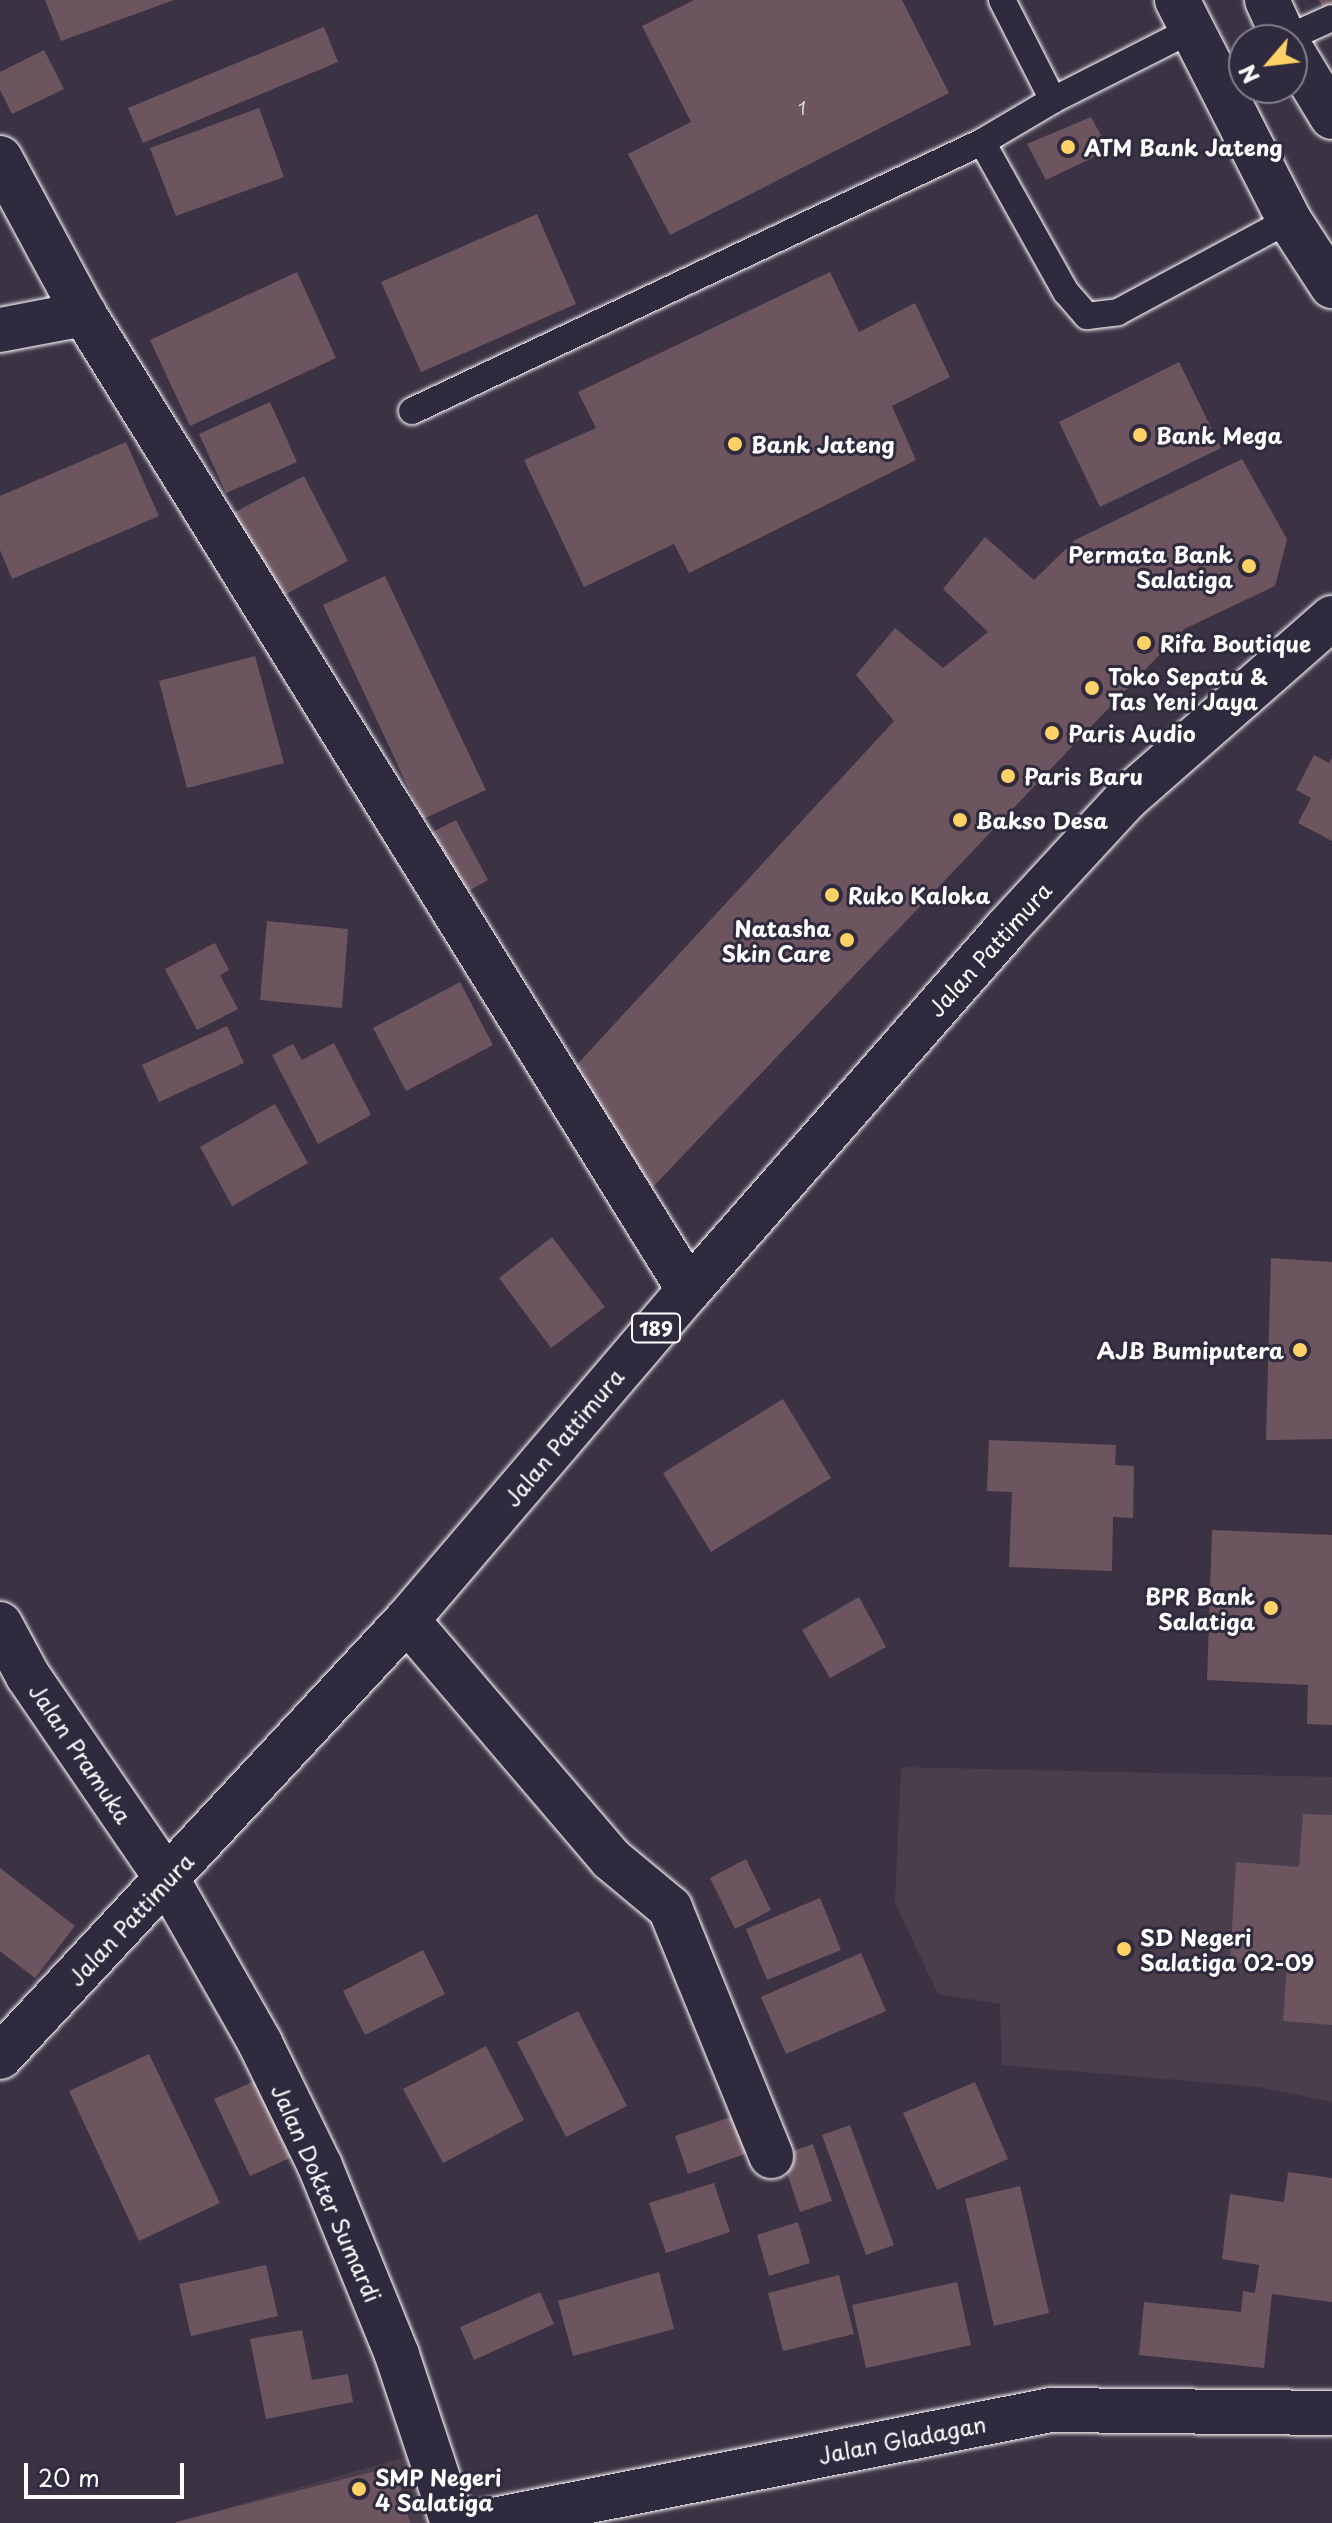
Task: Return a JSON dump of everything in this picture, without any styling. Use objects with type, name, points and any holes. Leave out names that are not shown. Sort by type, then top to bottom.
[{"type":"street","points":[[1267,0],[1278,24]]},
{"type":"street","points":[[1184,15],[1289,220],[1332,286]]},
{"type":"street","points":[[1308,77],[1332,117]]},
{"type":"street","points":[[0,158],[84,314],[689,1290]]},
{"type":"street","points":[[0,330],[84,314]]},
{"type":"street","name":"Jalan Pattimura","points":[[0,2057],[407,1620],[689,1290],[1005,930],[1127,798],[1332,618]]},
{"type":"street","points":[[407,1620],[611,1859],[670,1908],[771,2156]]},
{"type":"street","name":"Jalan Pramuka","points":[[0,1624],[28,1676],[167,1879]]},
{"type":"street","name":"Jalan Dokter Sumardi","points":[[167,1879],[260,2043],[320,2166],[397,2355],[453,2523]]},
{"type":"street","name":"Jalan Gladagan","points":[[478,2523],[1051,2410],[1332,2413]]},
{"type":"lane","points":[[1002,0],[1053,100]]},
{"type":"lane","points":[[412,411],[982,142],[1184,15]]},
{"type":"lane","points":[[1308,29],[1332,18]]},
{"type":"lane","points":[[982,142],[1066,292],[1087,316],[1118,312],[1289,220]]},
{"type":"shaded area","name":"SD Negeri Salatiga 02-09","points":[[901,1767],[1332,1777],[1332,2102],[1259,2087],[1002,2065],[1000,2004],[938,1994],[895,1903]]},
{"type":"shaded area","name":"SMP Negeri 4 Salatiga","points":[[412,2455],[435,2523],[175,2523]]},
{"type":"building","points":[[45,0],[174,0],[61,41]]},
{"type":"building","points":[[694,0],[902,0],[949,93],[670,235],[628,154],[691,122],[642,26]]},
{"type":"building","points":[[1319,0],[1332,0],[1332,13],[1326,15]]},
{"type":"building","points":[[324,27],[338,62],[143,143],[128,108]]},
{"type":"building","points":[[44,50],[64,89],[12,114],[0,90],[0,72]]},
{"type":"building","points":[[259,108],[284,177],[176,216],[150,148]]},
{"type":"building","name":"ATM Bank Jateng","points":[[1091,117],[1109,150],[1046,180],[1027,144]]},
{"type":"building","points":[[537,214],[576,304],[421,372],[381,282]]},
{"type":"building","points":[[297,272],[336,358],[190,426],[150,340]]},
{"type":"building","name":"Bank Jateng","points":[[830,272],[859,332],[915,303],[950,377],[892,406],[916,460],[689,573],[674,544],[584,587],[524,460],[596,428],[578,392]]},
{"type":"building","name":"Bank Mega","points":[[1179,362],[1221,448],[1100,507],[1059,422]]},
{"type":"building","points":[[270,402],[297,462],[226,493],[199,434]]},
{"type":"building","points":[[126,442],[159,516],[12,579],[0,550],[0,496]]},
{"type":"building","name":"Ruko Kaloka","points":[[1242,459],[1287,539],[1275,586],[1184,629],[652,1188],[572,1070],[894,721],[856,675],[895,628],[943,668],[988,632],[943,589],[985,537],[1034,580],[1075,540]]},
{"type":"building","points":[[304,476],[348,561],[273,601],[229,515]]},
{"type":"building","points":[[385,576],[486,790],[423,819],[323,605]]},
{"type":"building","points":[[255,656],[284,763],[187,788],[159,681]]},
{"type":"building","points":[[1314,755],[1329,763],[1332,758],[1332,841],[1298,823],[1311,798],[1296,790]]},
{"type":"building","points":[[456,820],[488,880],[454,899],[421,838]]},
{"type":"building","points":[[267,921],[348,929],[342,1008],[260,1000]]},
{"type":"building","points":[[215,943],[229,970],[220,975],[238,1009],[197,1030],[165,969]]},
{"type":"building","points":[[460,982],[493,1045],[406,1091],[373,1028]]},
{"type":"building","points":[[227,1026],[244,1063],[159,1102],[142,1065]]},
{"type":"building","points":[[334,1043],[371,1115],[318,1144],[272,1055],[293,1044],[302,1060]]},
{"type":"building","points":[[275,1104],[308,1163],[232,1206],[200,1147]]},
{"type":"building","points":[[552,1237],[605,1307],[551,1348],[499,1278]]},
{"type":"building","name":"AJB Bumiputera","points":[[1271,1258],[1332,1262],[1332,1439],[1266,1440]]},
{"type":"building","points":[[783,1399],[831,1478],[711,1552],[663,1473]]},
{"type":"building","points":[[989,1440],[1116,1445],[1115,1465],[1134,1466],[1133,1518],[1113,1517],[1112,1571],[1009,1567],[1012,1492],[987,1491]]},
{"type":"building","name":"BPR Bank Salatiga","points":[[1212,1530],[1332,1535],[1332,1725],[1307,1724],[1308,1685],[1207,1680]]},
{"type":"building","points":[[859,1597],[886,1647],[830,1678],[802,1630]]},
{"type":"building","points":[[1303,1814],[1332,1815],[1332,2025],[1283,2021],[1287,1966],[1230,1962],[1236,1862],[1299,1867]]},
{"type":"building","points":[[746,1859],[771,1910],[735,1929],[710,1878]]},
{"type":"building","points":[[0,1868],[75,1926],[35,1978],[0,1951]]},
{"type":"building","points":[[820,1898],[841,1950],[767,1980],[746,1929]]},
{"type":"building","points":[[423,1950],[445,1994],[365,2035],[343,1991]]},
{"type":"building","points":[[861,1953],[886,2011],[786,2054],[761,1997]]},
{"type":"building","points":[[578,2011],[627,2106],[566,2137],[517,2042]]},
{"type":"building","points":[[486,2046],[524,2120],[443,2163],[403,2089]]},
{"type":"building","points":[[149,2054],[220,2203],[139,2241],[69,2091]]},
{"type":"building","points":[[255,2081],[290,2158],[250,2176],[214,2099]]},
{"type":"building","points":[[975,2082],[1008,2159],[937,2190],[903,2113]]},
{"type":"building","points":[[739,2114],[753,2151],[688,2174],[675,2136]]},
{"type":"building","points":[[850,2125],[894,2245],[866,2255],[822,2135]]},
{"type":"building","points":[[813,2144],[832,2201],[800,2212],[781,2155]]},
{"type":"building","points":[[1288,2172],[1332,2178],[1332,2302],[1272,2294],[1264,2368],[1139,2355],[1144,2302],[1241,2312],[1243,2291],[1255,2293],[1259,2265],[1222,2259],[1230,2194],[1284,2202]]},
{"type":"building","points":[[714,2183],[730,2232],[666,2253],[649,2203]]},
{"type":"building","points":[[1020,2186],[1049,2313],[994,2326],[965,2199]]},
{"type":"building","points":[[798,2222],[810,2263],[769,2276],[757,2235]]},
{"type":"building","points":[[266,2265],[278,2316],[191,2336],[179,2284]]},
{"type":"building","points":[[659,2272],[674,2329],[573,2356],[558,2301]]},
{"type":"building","points":[[839,2275],[854,2334],[783,2351],[768,2293]]},
{"type":"building","points":[[957,2282],[971,2345],[866,2368],[852,2305]]},
{"type":"building","points":[[540,2292],[554,2324],[474,2360],[460,2327]]},
{"type":"building","points":[[302,2330],[312,2380],[348,2374],[353,2402],[266,2419],[250,2339]]},
{"type":"building","name":"SMP Negeri 4 Salatiga","points":[[395,2466],[410,2523],[176,2523],[176,2522]]},
{"type":"place","name":"ATM Bank Jateng","points":[[1068,147]]},
{"type":"place","name":"Bank Mega","points":[[1140,435]]},
{"type":"place","name":"Bank Jateng","points":[[735,444]]},
{"type":"place","name":"Permata Bank Salatiga","points":[[1249,566]]},
{"type":"place","name":"Rifa Boutique","points":[[1144,643]]},
{"type":"place","name":"Toko Sepatu & Tas Yeni Jaya","points":[[1092,688]]},
{"type":"place","name":"Paris Audio","points":[[1052,733]]},
{"type":"place","name":"Paris Baru","points":[[1008,776]]},
{"type":"place","name":"Bakso Desa","points":[[960,820]]},
{"type":"place","name":"Ruko Kaloka","points":[[832,895]]},
{"type":"place","name":"Natasha Skin Care","points":[[847,940]]},
{"type":"place","name":"AJB Bumiputera","points":[[1300,1350]]},
{"type":"place","name":"BPR Bank Salatiga","points":[[1271,1608]]},
{"type":"place","name":"SD Negeri Salatiga 02-09","points":[[1124,1949]]},
{"type":"place","name":"SMP Negeri 4 Salatiga","points":[[359,2489]]}]
